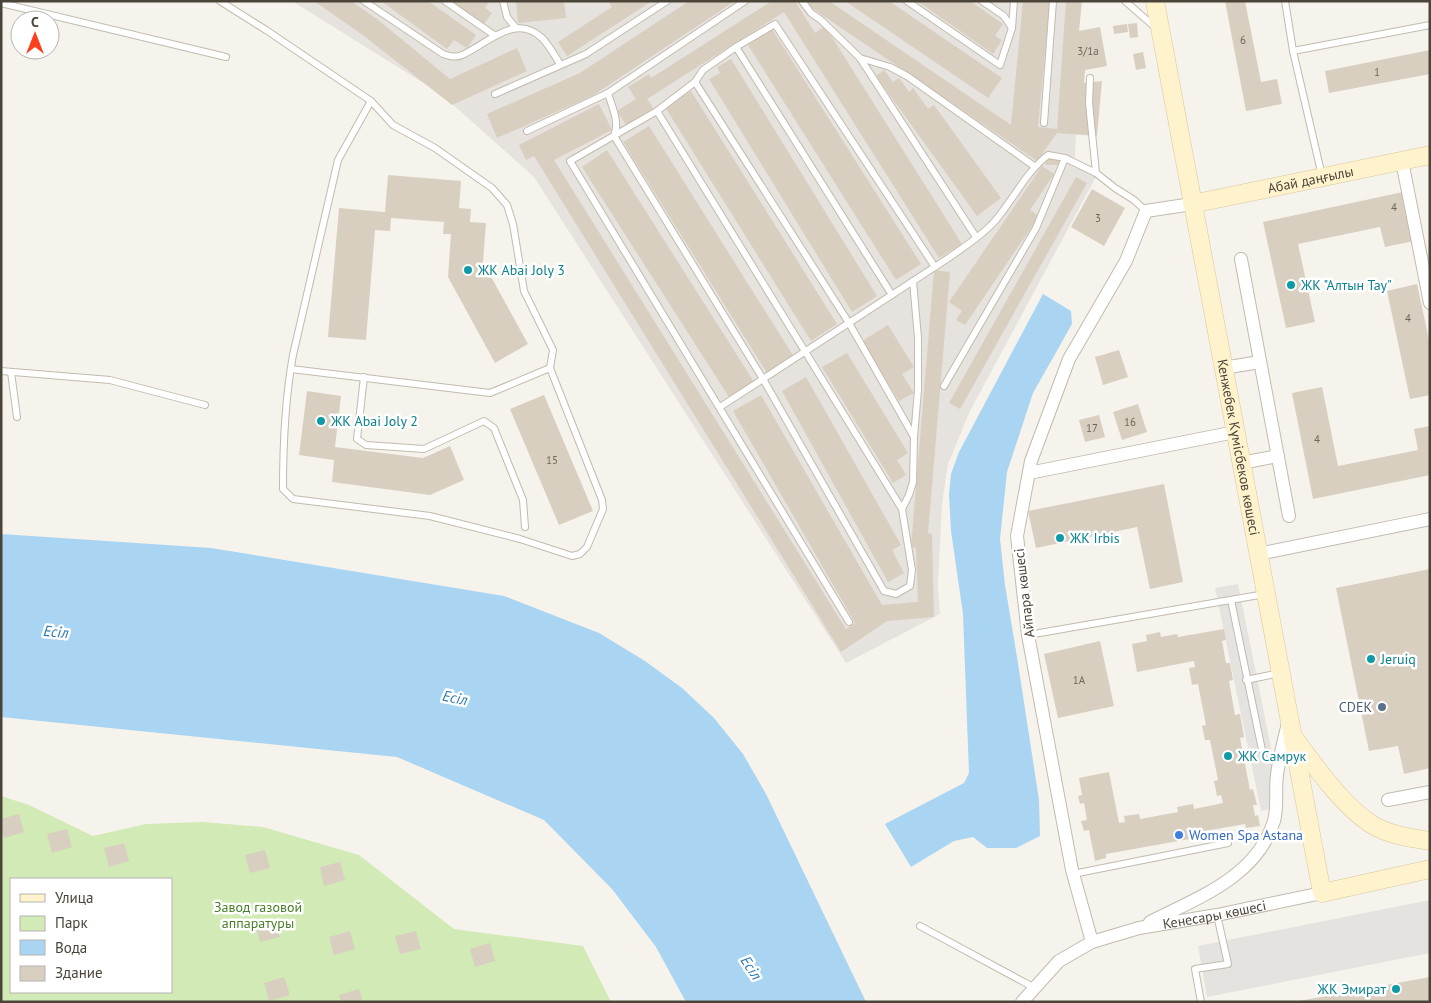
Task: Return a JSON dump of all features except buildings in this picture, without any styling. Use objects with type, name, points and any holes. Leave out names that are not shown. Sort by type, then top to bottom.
[{"type":"street","name":"Кенжебек Күмісбеков көшесі","points":[[1154,1],[1322,893]]},
{"type":"street","name":"Абай даңғылы","points":[[1192,204],[1430,156]]},
{"type":"street","points":[[1402,162],[1430,303]]},
{"type":"street","points":[[1146,212],[1192,204]]},
{"type":"street","name":"Айпара көшесі","points":[[1092,942],[1073,874],[1028,635],[1017,536],[1031,461],[1069,359],[1126,260],[1146,212]]},
{"type":"street","points":[[1241,259],[1289,516]]},
{"type":"street","points":[[1223,368],[1260,362]]},
{"type":"street","points":[[1029,472],[1235,432]]},
{"type":"street","points":[[1241,463],[1278,456]]},
{"type":"street","points":[[1258,554],[1430,519]]},
{"type":"street","points":[[1290,726],[1312,762],[1348,804],[1371,824],[1400,836],[1430,841]]},
{"type":"street","points":[[1138,928],[1217,887],[1238,874],[1256,856],[1263,846],[1274,820],[1277,774],[1290,726]]},
{"type":"street","points":[[1388,800],[1430,792]]},
{"type":"street","name":"Кенесары көшесі","points":[[1022,1002],[1058,960],[1092,942],[1138,928],[1217,915],[1430,869]]},
{"type":"lane","points":[[220,1],[371,101],[393,125],[435,148],[471,172],[492,188],[507,205],[513,224],[524,290],[553,350],[550,368],[602,500],[603,509],[587,547],[580,554],[572,556],[520,539],[430,516],[293,499],[283,489],[286,394],[338,160],[371,101]]},
{"type":"lane","points":[[364,1],[443,54],[451,57],[461,55],[494,35],[516,28],[532,31],[542,39],[560,64]]},
{"type":"lane","points":[[445,1],[494,35]]},
{"type":"lane","points":[[503,1],[507,17],[516,28]]},
{"type":"lane","points":[[495,94],[586,54],[667,1]]},
{"type":"lane","points":[[527,131],[608,93],[745,1]]},
{"type":"lane","points":[[802,1],[810,13],[821,20],[860,58],[976,237]]},
{"type":"lane","points":[[907,1],[1000,65],[1012,28],[1014,1]]},
{"type":"lane","points":[[982,1],[1004,16],[1012,28]]},
{"type":"lane","points":[[1044,123],[1053,1]]},
{"type":"lane","points":[[1125,1],[1160,31]]},
{"type":"lane","points":[[1285,1],[1293,51],[1322,177]]},
{"type":"lane","points":[[1,3],[226,58]]},
{"type":"lane","points":[[849,622],[720,406],[570,162],[657,111],[695,82],[703,70],[736,47],[776,24],[935,267]]},
{"type":"lane","points":[[1293,51],[1430,25]]},
{"type":"lane","points":[[736,47],[892,295]]},
{"type":"lane","points":[[860,58],[890,67],[907,76],[1034,166]]},
{"type":"lane","points":[[1090,78],[1089,103],[1096,173]]},
{"type":"lane","points":[[695,82],[848,323],[914,437]]},
{"type":"lane","points":[[608,93],[617,121],[614,136],[762,380],[884,591],[896,594],[910,586],[911,581],[910,553],[902,509],[657,111]]},
{"type":"lane","points":[[720,406],[935,267],[976,237],[998,218],[1034,166],[1048,155],[1065,158],[1096,173],[1134,200],[1146,212]]},
{"type":"lane","points":[[944,386],[1036,228],[1065,158]]},
{"type":"lane","points":[[902,509],[913,482],[918,390],[918,338],[913,281]]},
{"type":"lane","points":[[291,369],[490,392],[550,368]]},
{"type":"lane","points":[[1,371],[110,380],[205,405]]},
{"type":"lane","points":[[11,372],[17,417]]},
{"type":"lane","points":[[364,377],[357,439],[366,445],[424,449],[484,420],[494,428],[523,500],[525,527]]},
{"type":"lane","points":[[1028,635],[1266,594]]},
{"type":"lane","points":[[1231,600],[1246,680],[1262,750]]},
{"type":"lane","points":[[1246,680],[1280,673]]},
{"type":"lane","points":[[1073,874],[1228,843]]},
{"type":"lane","points":[[1201,1002],[1195,969],[1228,964],[1217,915]]},
{"type":"lane","points":[[920,926],[1034,987]]},
{"type":"shaded area","points":[[292,1],[1081,1],[1077,57],[1081,64],[1074,167],[1097,175],[970,411],[948,464],[942,504],[938,585],[940,614],[846,663],[534,177],[441,94]]},
{"type":"shaded area","points":[[1238,584],[1283,807],[1261,811],[1215,588]]},
{"type":"shaded area","points":[[1430,900],[1430,953],[1207,997],[1198,946]]},
{"type":"green space","name":"Завод газовой аппаратуры","points":[[1,796],[29,805],[93,836],[146,824],[203,822],[263,827],[359,855],[454,929],[583,946],[611,1002],[1,1002]]},
{"type":"water","points":[[1043,294],[1071,311],[1072,324],[1033,393],[1007,472],[1000,539],[1005,585],[1039,800],[1040,836],[1016,848],[987,848],[973,837],[954,841],[911,867],[885,824],[964,783],[969,773],[963,614],[951,531],[949,494],[951,474],[959,452]]},
{"type":"water","name":"Есіл","points":[[1,534],[211,548],[504,596],[599,633],[645,661],[682,688],[714,718],[743,754],[766,794],[866,1002],[686,1002],[656,947],[612,889],[544,820],[397,757],[1,717]]},
{"type":"place","name":"ЖК Abai Joly 3","points":[[468,270]]},
{"type":"place","name":"ЖК \"Алтын Тау\"","points":[[1291,285]]},
{"type":"place","name":"ЖК Abai Joly 2","points":[[321,421]]},
{"type":"place","name":"ЖК Irbis","points":[[1060,538]]},
{"type":"place","name":"Jeruiq","points":[[1371,659]]},
{"type":"place","name":"CDEK","points":[[1382,707]]},
{"type":"place","name":"ЖК Самрук","points":[[1228,756]]},
{"type":"place","name":"Women Spa Astana","points":[[1179,835]]},
{"type":"place","name":"ЖК Эмират","points":[[1396,989]]}]
